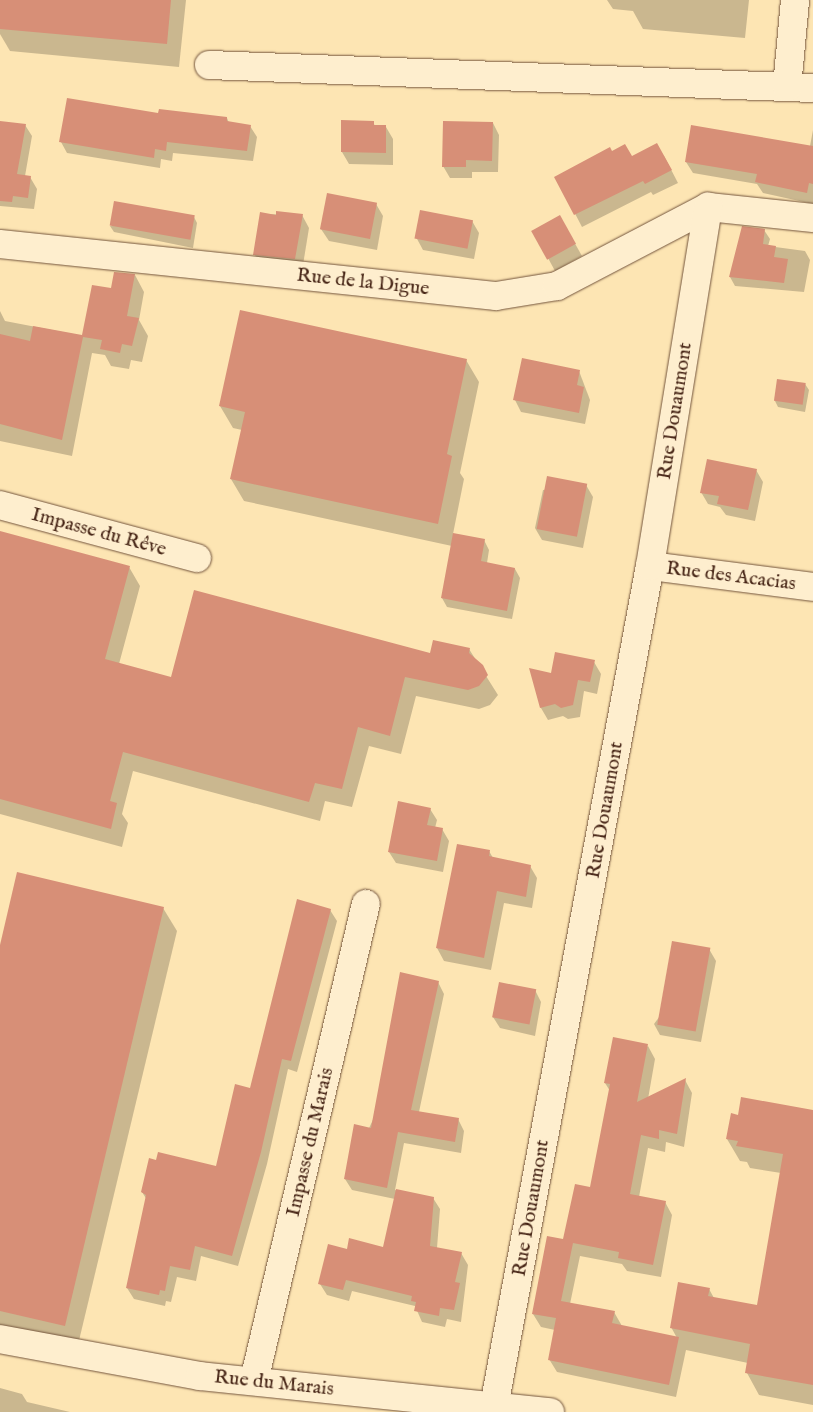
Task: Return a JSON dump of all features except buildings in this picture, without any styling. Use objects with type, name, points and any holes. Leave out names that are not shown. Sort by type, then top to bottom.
[{"type":"street","points":[[209,65],[800,87],[795,0]]},
{"type":"street","points":[[708,206],[813,218]]},
{"type":"street","name":"Rue de la Digue","points":[[0,244],[496,296],[557,286],[708,206]]},
{"type":"street","name":"Rue Douaumont","points":[[494,1408],[650,566],[708,206]]},
{"type":"street","name":"Impasse du Rêve","points":[[0,505],[198,558]]},
{"type":"street","name":"Rue des Acacias","points":[[650,566],[813,586]]},
{"type":"street","name":"Impasse du Marais","points":[[254,1381],[366,904]]},
{"type":"street","name":"Rue du Marais","points":[[0,1339],[200,1376],[494,1408],[550,1412]]}]
